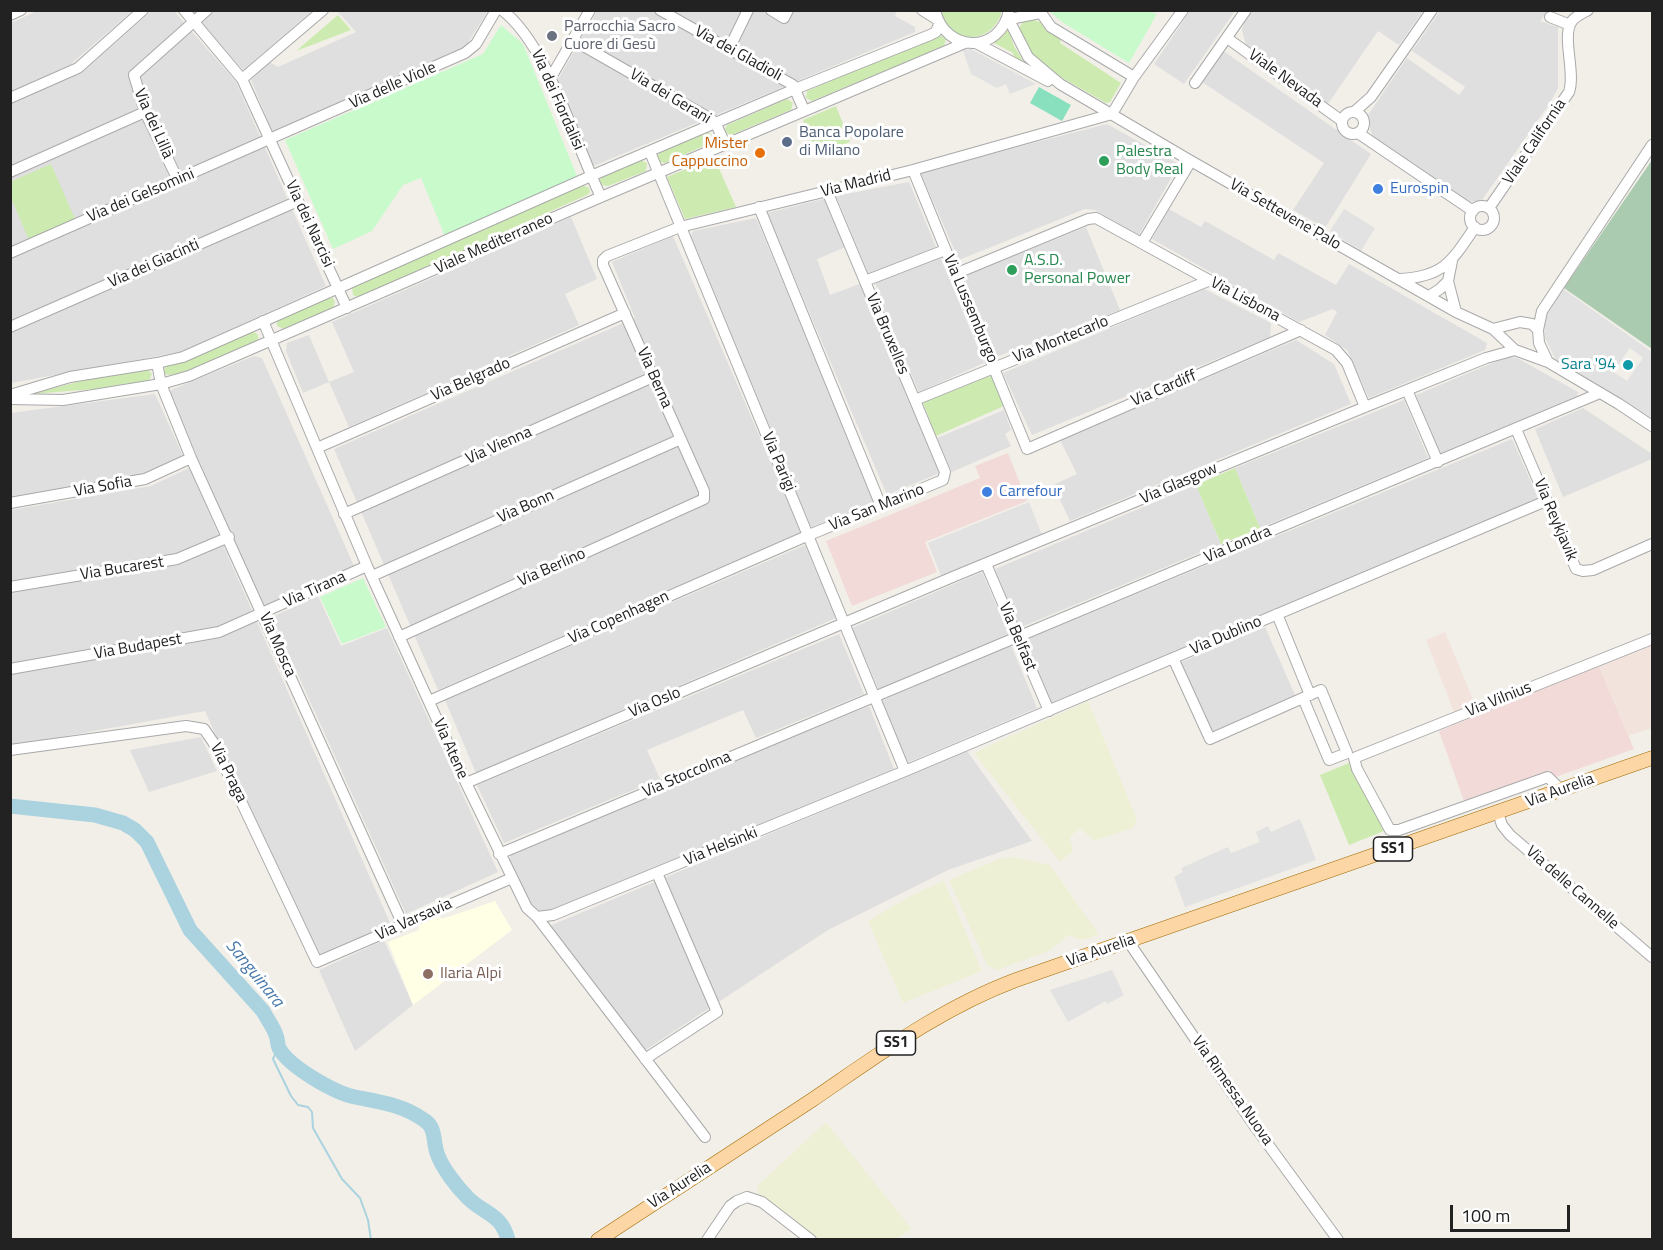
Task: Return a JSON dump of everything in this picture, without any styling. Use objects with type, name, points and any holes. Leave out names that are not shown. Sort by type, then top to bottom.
[{"type":"main road","name":"Via Aurelia","points":[[598,1239],[946,1012],[974,997],[1016,980],[1653,758]]},
{"type":"street","points":[[10,15],[21,10]]},
{"type":"street","points":[[10,98],[78,68],[143,10]]},
{"type":"street","name":"Via dei Narcisi","points":[[184,10],[242,79],[347,308]]},
{"type":"street","points":[[194,22],[207,10]]},
{"type":"street","points":[[242,79],[323,10]]},
{"type":"street","name":"Via delle Viole","points":[[271,140],[467,52],[476,44],[496,10]]},
{"type":"street","name":"Via dei Fiordalisi","points":[[502,10],[527,35],[550,79],[601,197]]},
{"type":"street","points":[[550,79],[590,10]]},
{"type":"street","name":"Via dei Gladioli","points":[[660,10],[793,85],[804,110]]},
{"type":"street","points":[[729,49],[748,10]]},
{"type":"street","points":[[771,10],[784,18],[788,10]]},
{"type":"street","points":[[922,10],[937,18]]},
{"type":"street","points":[[1112,114],[1134,77],[1183,10]]},
{"type":"street","points":[[1196,83],[1246,10]]},
{"type":"street","points":[[1360,122],[1371,97],[1432,10]]},
{"type":"street","points":[[1550,17],[1570,25],[1575,18],[1588,10]]},
{"type":"street","points":[[1008,16],[1015,18],[1040,12],[1054,28],[1134,77]]},
{"type":"street","name":"Via Settevene Palo","points":[[1008,16],[1028,57],[1060,84],[1456,312],[1493,329],[1516,349],[1548,363],[1653,426]]},
{"type":"street","name":"Viale Mediterraneo","points":[[10,397],[63,400],[161,384],[185,377],[804,110],[971,43],[986,41],[995,35],[1008,16]]},
{"type":"street","name":"Via Settevene Palo","points":[[937,18],[948,35],[971,43],[1044,79],[1060,84]]},
{"type":"street","name":"Viale Mediterraneo","points":[[10,397],[70,377],[183,357],[591,176],[795,89],[930,35],[936,32],[937,18]]},
{"type":"street","name":"Via dei Lillà","points":[[178,180],[145,112],[134,75],[194,22]]},
{"type":"street","name":"Viale California","points":[[1489,208],[1569,92],[1572,82],[1568,33],[1570,25]]},
{"type":"street","name":"Viale Nevada","points":[[1227,38],[1342,121],[1346,131],[1353,134],[1360,122]]},
{"type":"street","name":"Via dei Gerani","points":[[573,40],[711,119],[716,124],[725,144]]},
{"type":"street","points":[[10,172],[145,112]]},
{"type":"street","name":"Via Madrid","points":[[604,259],[610,254],[680,227],[913,170],[1112,114]]},
{"type":"street","points":[[1342,121],[1345,116],[1360,122],[1373,142],[1473,211]]},
{"type":"street","name":"Via dei Gelsomini","points":[[10,253],[271,140]]},
{"type":"street","points":[[1548,363],[1539,342],[1538,330],[1542,310],[1653,145]]},
{"type":"street","name":"Via Parigi","points":[[650,152],[905,771]]},
{"type":"street","points":[[1142,243],[1191,161]]},
{"type":"street","name":"Via Lussemburgo","points":[[913,170],[1027,449]]},
{"type":"street","name":"Via Bruxelles","points":[[827,191],[945,472],[945,478]]},
{"type":"street","name":"Via dei Giacinti","points":[[10,327],[298,201]]},
{"type":"street","points":[[759,207],[881,506]]},
{"type":"street","points":[[1479,207],[1489,208],[1493,214],[1492,225],[1482,230],[1475,227],[1471,221],[1473,211],[1479,207]]},
{"type":"street","name":"Via Lisbona","points":[[955,274],[1088,219],[1098,219],[1301,330],[1342,355],[1365,406]]},
{"type":"street","points":[[1456,312],[1448,281],[1452,261],[1475,227]]},
{"type":"street","points":[[865,280],[945,250]]},
{"type":"street","name":"Via Berna","points":[[604,259],[603,265],[704,491],[705,498]]},
{"type":"street","points":[[1399,279],[1413,279],[1435,272],[1452,261]]},
{"type":"street","points":[[1429,296],[1435,272]]},
{"type":"street","name":"Via Montecarlo","points":[[915,400],[1208,281]]},
{"type":"street","points":[[1429,296],[1440,290],[1448,281]]},
{"type":"street","points":[[1539,342],[1532,351],[1516,349],[1510,330],[1542,310]]},
{"type":"street","name":"Via Belgrado","points":[[317,448],[625,313]]},
{"type":"street","name":"Via Atene","points":[[263,321],[369,571],[499,854],[528,909],[537,917],[705,1137]]},
{"type":"street","points":[[1493,329],[1520,323],[1532,324],[1538,330]]},
{"type":"street","name":"Via Cardiff","points":[[1027,449],[1301,330]]},
{"type":"street","name":"Via Glasgow","points":[[845,624],[1365,406],[1486,358],[1516,349]]},
{"type":"street","name":"Via Mosca","points":[[157,363],[161,384],[192,458],[403,926]]},
{"type":"street","name":"Via Vienna","points":[[345,514],[653,377]]},
{"type":"street","points":[[1407,390],[1438,462]]},
{"type":"street","name":"Via Londra","points":[[875,696],[1600,393]]},
{"type":"street","name":"Via Reykjavik","points":[[1516,429],[1572,562],[1579,570],[1593,570],[1653,544]]},
{"type":"street","name":"Via Bonn","points":[[369,571],[681,439]]},
{"type":"street","name":"Via Sofia","points":[[10,503],[145,479],[192,458]]},
{"type":"street","name":"Via San Marino","points":[[808,535],[940,483],[945,478]]},
{"type":"street","name":"Via Berlino","points":[[399,637],[705,498]]},
{"type":"street","name":"Via Dublino","points":[[905,771],[1546,501]]},
{"type":"street","name":"Via Copenhagen","points":[[429,701],[808,535]]},
{"type":"street","name":"Via Bucarest","points":[[10,587],[177,559],[229,537]]},
{"type":"street","name":"Via Belfast","points":[[986,564],[1049,711]]},
{"type":"street","name":"Via Tirana","points":[[262,613],[369,571]]},
{"type":"street","name":"Via Budapest","points":[[10,669],[214,633],[262,613]]},
{"type":"street","points":[[1277,614],[1329,760],[1351,755]]},
{"type":"street","name":"Via Oslo","points":[[466,783],[845,624]]},
{"type":"street","name":"Via Vilnius","points":[[1351,755],[1653,639]]},
{"type":"street","points":[[1173,658],[1210,739],[1321,690],[1357,769],[1390,830],[1399,830],[1548,777],[1561,790]]},
{"type":"street","name":"Via Stoccolma","points":[[499,854],[875,696]]},
{"type":"street","name":"Via Praga","points":[[10,750],[186,726],[204,729],[213,742],[317,962]]},
{"type":"street","name":"Via Helsinki","points":[[537,917],[554,915],[905,771]]},
{"type":"street","name":"Via delle Cannelle","points":[[1498,813],[1502,825],[1510,834],[1653,957]]},
{"type":"street","points":[[645,1059],[717,1012],[657,873]]},
{"type":"street","name":"Via Varsavia","points":[[317,962],[512,878]]},
{"type":"street","name":"Via Rimessa Nuova","points":[[1128,942],[1256,1128],[1338,1239]]},
{"type":"street","points":[[707,1239],[730,1206],[747,1197],[760,1200],[811,1239]]},
{"type":"shaded area","points":[[39,10],[132,11],[70,65],[11,92],[11,23]]},
{"type":"shaded area","points":[[152,11],[174,11],[236,82],[326,286],[180,352],[11,383],[10,104],[85,70]]},
{"type":"shaded area","points":[[191,11],[312,11],[243,70]]},
{"type":"shaded area","points":[[337,11],[488,11],[465,47],[273,133],[251,80],[269,62],[278,67],[356,32]]},
{"type":"shaded area","points":[[597,11],[897,11],[895,16],[915,27],[915,32],[591,167],[556,83]]},
{"type":"shaded area","points":[[1190,11],[1235,11],[1184,84],[1154,64]]},
{"type":"shaded area","points":[[1253,11],[1423,11],[1399,45],[1378,31],[1328,104],[1251,52],[1246,46],[1242,30],[1244,22]]},
{"type":"shaded area","points":[[1440,11],[1548,11],[1540,21],[1558,27],[1558,88],[1550,103],[1482,200],[1468,202],[1373,138],[1370,128],[1368,115],[1407,58],[1459,95],[1465,87],[1412,51]]},
{"type":"shaded area","points":[[971,49],[1036,84],[1010,94],[1006,84],[997,88],[971,74],[963,50]]},
{"type":"shaded area","points":[[1222,50],[1371,154],[1325,228],[1293,210],[1324,163],[1199,80]]},
{"type":"shaded area","points":[[1107,124],[1179,164],[1139,235],[1095,210],[1085,209],[959,260],[920,172]]},
{"type":"shaded area","points":[[1652,160],[1652,349],[1564,288]]},
{"type":"shaded area","points":[[909,182],[936,247],[869,275],[836,196]]},
{"type":"shaded area","points":[[827,198],[848,246],[817,259],[830,295],[862,283],[942,472],[887,495],[767,213]]},
{"type":"shaded area","points":[[1169,209],[1201,227],[1205,221],[1274,260],[1278,253],[1336,285],[1349,264],[1487,343],[1485,350],[1369,398],[1347,350],[1325,335],[1337,312],[1333,309],[1299,322],[1152,239]]},
{"type":"shaded area","points":[[1344,209],[1375,228],[1361,251],[1330,231]]},
{"type":"shaded area","points":[[571,217],[597,279],[565,294],[579,325],[349,427],[329,382],[354,372],[332,322]]},
{"type":"shaded area","points":[[756,218],[875,501],[811,527],[691,236],[693,231]]},
{"type":"shaded area","points":[[1086,227],[1120,310],[996,357],[962,277]]},
{"type":"shaded area","points":[[673,236],[801,532],[438,690],[334,449],[635,318],[612,262]]},
{"type":"shaded area","points":[[940,256],[984,363],[919,392],[887,318],[875,282]]},
{"type":"shaded area","points":[[1204,289],[1271,323],[1270,337],[1032,435],[1003,373]]},
{"type":"shaded area","points":[[1563,289],[1652,352],[1652,418],[1556,360],[1545,338],[1548,312]],"holes":[[[1630,348],[1643,358],[1627,381],[1613,372]]]},
{"type":"shaded area","points":[[309,335],[329,382],[303,393],[286,351],[287,343]]},
{"type":"shaded area","points":[[1296,340],[1334,364],[1351,404],[1070,521],[1053,485],[1077,474],[1060,440]]},
{"type":"shaded area","points":[[254,356],[262,358],[354,566],[266,607],[262,605],[170,394],[171,390]]},
{"type":"shaded area","points":[[1510,357],[1517,358],[1578,392],[1577,396],[1439,454],[1416,395]]},
{"type":"shaded area","points":[[155,394],[183,456],[147,475],[11,498],[11,413]]},
{"type":"shaded area","points":[[1404,400],[1428,458],[1260,528],[1235,468]]},
{"type":"shaded area","points":[[1583,408],[1652,454],[1652,459],[1563,497],[1535,429]]},
{"type":"shaded area","points":[[1004,410],[1011,430],[1005,434],[1011,446],[952,472],[937,438]]},
{"type":"shaded area","points":[[1512,439],[1539,500],[1051,703],[1025,640]]},
{"type":"shaded area","points":[[1008,453],[1027,501],[925,542],[937,572],[852,606],[826,541],[980,478],[975,466]]},
{"type":"shaded area","points":[[189,468],[391,925],[313,957],[205,711],[11,746],[11,510],[151,486]]},
{"type":"shaded area","points":[[1196,485],[1221,544],[1019,628],[995,569]]},
{"type":"shaded area","points":[[1029,502],[1042,535],[941,576],[928,543]]},
{"type":"shaded area","points":[[805,545],[836,618],[476,773],[445,700]]},
{"type":"shaded area","points":[[982,572],[1009,635],[879,690],[852,628]]},
{"type":"shaded area","points":[[318,596],[341,646],[387,628],[498,872],[406,914],[272,617]]},
{"type":"shaded area","points":[[1265,627],[1295,695],[1211,732],[1179,663]]},
{"type":"shaded area","points":[[1445,632],[1475,704],[1454,712],[1426,640]]},
{"type":"shaded area","points":[[839,634],[864,694],[756,738],[743,710],[647,750],[660,779],[504,843],[477,785]]},
{"type":"shaded area","points":[[1011,645],[1037,708],[907,763],[881,701]]},
{"type":"shaded area","points":[[1652,645],[1652,728],[1628,736],[1599,666]]},
{"type":"shaded area","points":[[1599,666],[1634,749],[1553,778],[1550,770],[1464,801],[1439,731]]},
{"type":"shaded area","points":[[1088,701],[1137,819],[1133,828],[1094,841],[1080,828],[1070,837],[1073,851],[1060,862],[974,753]]},
{"type":"shaded area","points":[[869,706],[894,769],[543,913],[533,907],[509,861],[512,852]]},
{"type":"shaded area","points":[[201,737],[217,771],[149,792],[130,750]]},
{"type":"shaded area","points":[[967,751],[1032,841],[948,870],[828,930],[644,1051],[547,927]]},
{"type":"shaded area","points":[[1300,819],[1316,860],[1185,907],[1174,877],[1183,872],[1181,868],[1228,847],[1231,853],[1260,842],[1256,832],[1268,826],[1271,832]]},
{"type":"shaded area","points":[[1012,857],[1050,865],[1099,935],[1081,940],[1069,935],[1049,951],[997,970],[987,965],[949,880],[999,859]]},
{"type":"shaded area","points":[[944,881],[982,971],[903,1003],[868,921],[912,895]]},
{"type":"shaded area","name":"Ilaria Alpi","points":[[495,901],[512,930],[413,1005],[388,942],[419,930],[419,923],[438,916],[442,919]]},
{"type":"shaded area","points":[[384,940],[413,1005],[355,1051],[319,970]]},
{"type":"shaded area","points":[[1112,970],[1124,995],[1107,1004],[1106,1001],[1068,1022],[1050,990]]},
{"type":"shaded area","points":[[826,1122],[911,1228],[898,1239],[818,1239],[758,1193],[758,1185]]},
{"type":"green space","points":[[941,11],[1002,11],[990,30],[972,37],[953,31]]},
{"type":"green space","points":[[1049,11],[1150,11],[1157,14],[1129,63],[1062,22]]},
{"type":"green space","points":[[338,15],[351,30],[296,51]]},
{"type":"green space","points":[[1031,19],[1040,22],[1061,39],[1060,43],[1121,83],[1110,102],[1106,103],[1038,64],[1019,28],[1023,22]]},
{"type":"green space","points":[[501,25],[523,44],[577,176],[445,236],[421,178],[403,185],[372,231],[333,249],[285,140],[483,54]]},
{"type":"green space","points":[[1008,29],[1014,46],[1025,64],[1014,58],[1013,53],[994,43]]},
{"type":"green space","points":[[939,35],[946,39],[944,46],[812,101],[806,98],[807,91]]},
{"type":"green space","points":[[1039,87],[1071,105],[1062,121],[1030,103]]},
{"type":"green space","points":[[787,99],[793,103],[791,110],[731,135],[725,130],[727,125]]},
{"type":"green space","points":[[836,106],[850,142],[817,155],[803,120]]},
{"type":"green space","points":[[708,132],[714,137],[713,142],[665,163],[659,162],[657,158],[659,153]]},
{"type":"green space","points":[[714,157],[736,207],[685,219],[667,177]]},
{"type":"green space","points":[[641,160],[647,163],[646,171],[608,186],[601,185],[602,176]]},
{"type":"green space","points":[[51,164],[75,219],[29,240],[11,198],[10,182]]},
{"type":"green space","points":[[583,185],[589,188],[590,192],[587,195],[358,297],[353,295],[352,287]]},
{"type":"green space","points":[[329,297],[335,302],[333,308],[284,329],[277,326],[277,321]]},
{"type":"green space","points":[[253,331],[258,335],[258,339],[254,342],[182,373],[165,374],[166,366]]},
{"type":"green space","points":[[147,369],[152,374],[149,380],[94,389],[32,394],[92,378]]},
{"type":"green space","points":[[992,375],[1004,406],[936,436],[923,403]]},
{"type":"green space","points":[[1235,468],[1260,528],[1221,544],[1196,485]]},
{"type":"green space","points":[[363,578],[386,627],[342,644],[320,597]]},
{"type":"green space","points":[[1349,763],[1384,831],[1349,845],[1320,775]]},
{"type":"waterway","name":"Sanguinara","points":[[10,806],[95,815],[123,823],[135,830],[147,842],[190,930],[263,1011],[274,1029],[279,1048],[284,1055],[302,1071],[346,1095],[400,1107],[428,1123],[431,1126],[439,1159],[450,1177],[468,1198],[497,1220],[508,1240]]},
{"type":"waterway","points":[[278,1048],[273,1059],[291,1096],[298,1105],[308,1107],[312,1112],[313,1128],[342,1179],[360,1198],[368,1220],[371,1240]]},
{"type":"place","name":"Parrocchia Sacro Cuore di Gesù","points":[[552,36]]},
{"type":"place","name":"Banca Popolare di Milano","points":[[787,142]]},
{"type":"place","name":"Mister Cappuccino","points":[[760,153]]},
{"type":"place","name":"Palestra Body Real","points":[[1104,161]]},
{"type":"place","name":"Eurospin","points":[[1378,189]]},
{"type":"place","name":"A.S.D. Personal Power","points":[[1012,270]]},
{"type":"place","name":"Sara '94","points":[[1628,365]]},
{"type":"place","name":"Carrefour","points":[[987,492]]},
{"type":"place","name":"Ilaria Alpi","points":[[428,974]]}]
